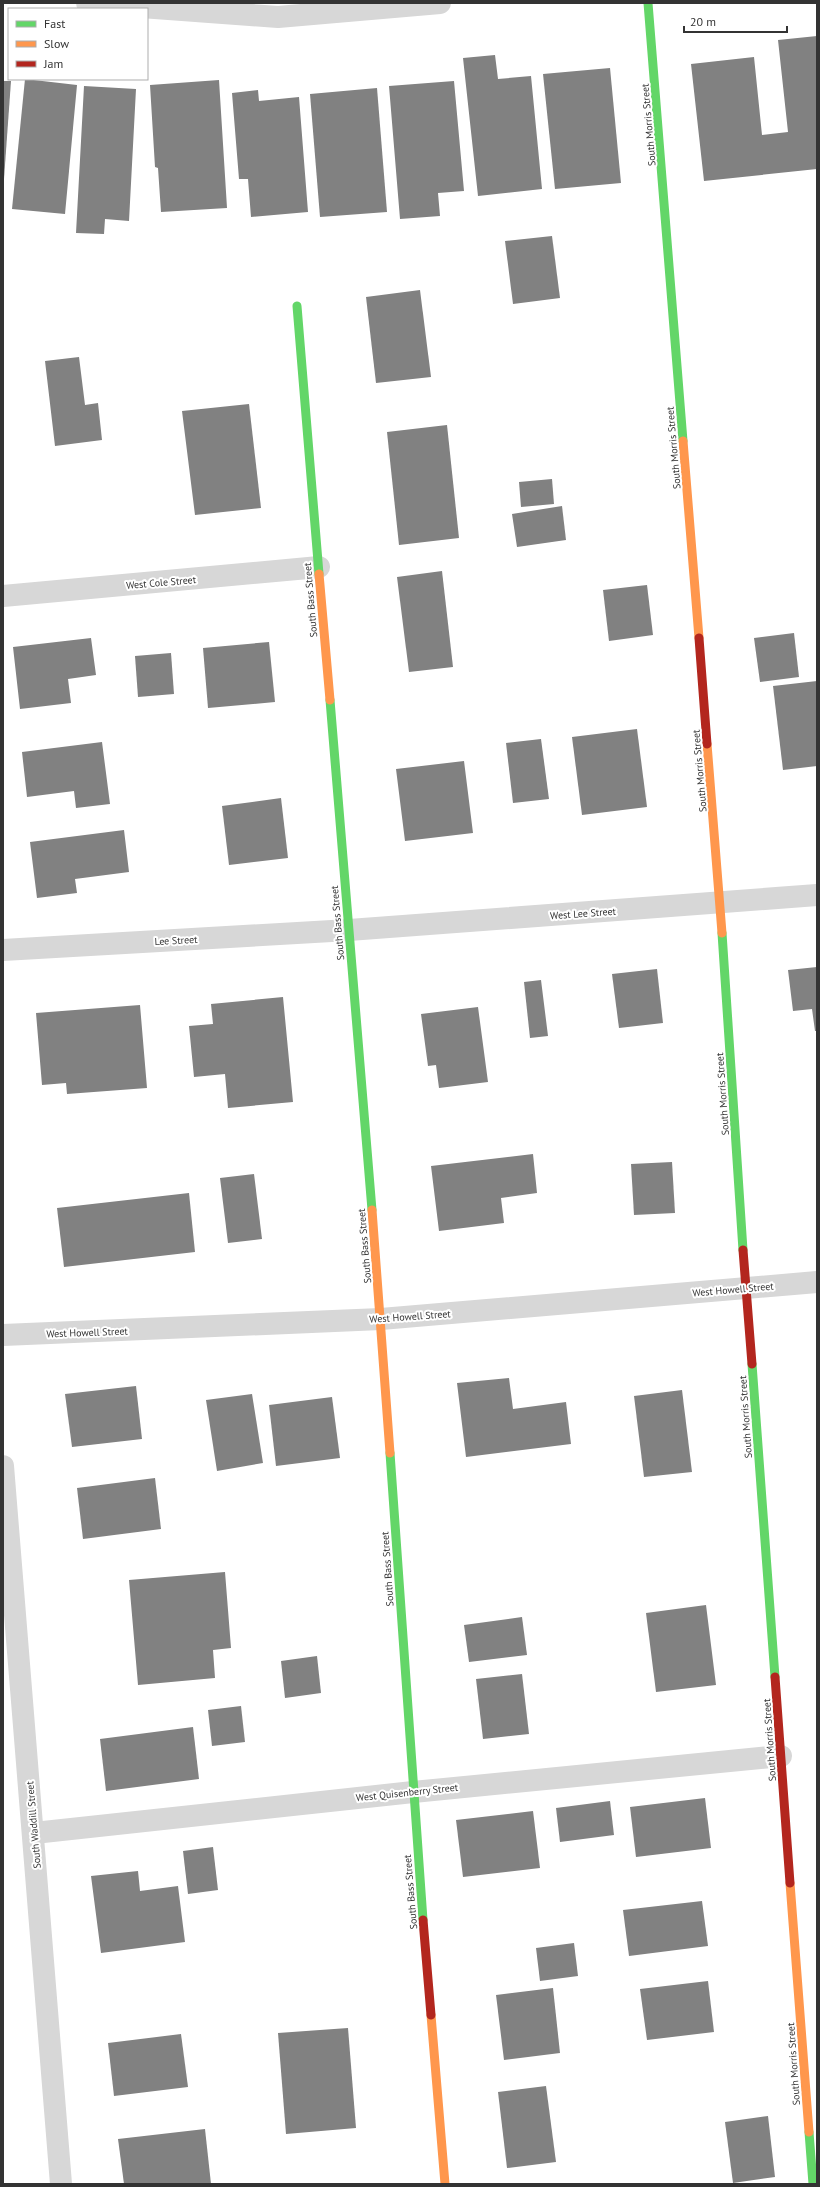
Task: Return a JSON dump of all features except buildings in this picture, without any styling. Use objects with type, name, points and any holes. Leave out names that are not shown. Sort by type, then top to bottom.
[{"type":"street","points":[[87,3],[278,17],[440,3]]},
{"type":"street","name":"South Morris Street","points":[[648,3],[720,903],[746,1288],[813,2184]]},
{"type":"street","name":"South Bass Street","points":[[297,306],[381,1319],[413,1792],[445,2184]]},
{"type":"street","name":"West Cole Street","points":[[3,596],[319,567]]},
{"type":"street","name":"West Lee Street","points":[[349,930],[817,895]]},
{"type":"street","name":"Lee Street","points":[[3,950],[349,930]]},
{"type":"street","name":"West Howell Street","points":[[3,1335],[381,1319],[817,1282]]},
{"type":"street","name":"South Waddill Street","points":[[3,1466],[34,1833],[61,2184]]},
{"type":"street","name":"West Quisenberry Street","points":[[34,1833],[413,1792],[781,1756]]},
{"type":"traffic: fast","points":[[648,3],[683,441]]},
{"type":"traffic: fast","points":[[297,306],[319,574]]},
{"type":"traffic: fast","points":[[330,700],[372,1210]]},
{"type":"traffic: fast","points":[[722,933],[743,1250]]},
{"type":"traffic: fast","points":[[752,1364],[775,1677]]},
{"type":"traffic: fast","points":[[390,1453],[423,1920]]},
{"type":"traffic: fast","points":[[809,2132],[813,2184]]},
{"type":"traffic: slow","points":[[683,441],[699,638]]},
{"type":"traffic: slow","points":[[319,574],[330,700]]},
{"type":"traffic: slow","points":[[707,744],[722,933]]},
{"type":"traffic: slow","points":[[372,1210],[390,1453]]},
{"type":"traffic: slow","points":[[790,1883],[809,2132]]},
{"type":"traffic: slow","points":[[431,2015],[445,2184]]},
{"type":"traffic: jam","points":[[699,638],[707,744]]},
{"type":"traffic: jam","points":[[743,1250],[752,1364]]},
{"type":"traffic: jam","points":[[775,1677],[790,1883]]},
{"type":"traffic: jam","points":[[423,1920],[431,2015]]}]
